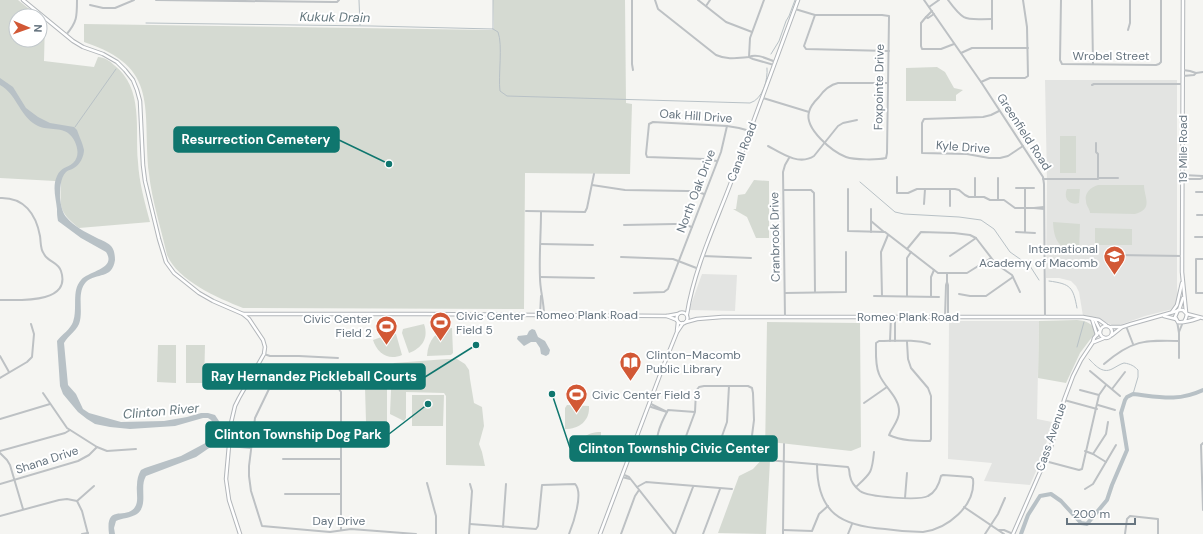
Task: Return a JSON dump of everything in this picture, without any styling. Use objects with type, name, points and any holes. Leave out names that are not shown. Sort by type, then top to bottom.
[{"type":"street","points":[[23,0],[77,44],[114,60],[125,70],[135,84],[140,101],[145,181],[162,250],[169,267],[176,275],[204,296],[243,314],[261,336],[265,347],[264,354],[235,406],[228,446],[226,482],[229,500],[240,534]]},
{"type":"street","points":[[66,35],[74,26],[76,21],[77,0]]},
{"type":"street","points":[[90,5],[103,8],[115,8],[127,1],[134,0]]},
{"type":"street","points":[[156,0],[333,2],[339,0]]},
{"type":"street","points":[[632,0],[633,70]]},
{"type":"street","points":[[655,0],[658,9],[661,12],[716,55],[725,58],[749,57],[753,55],[776,62]]},
{"type":"street","points":[[698,0],[730,24],[752,32]]},
{"type":"street","points":[[706,6],[710,0]]},
{"type":"street","points":[[749,57],[752,32],[764,0]]},
{"type":"street","name":"Canal Road","points":[[687,315],[688,304],[703,256],[763,98],[798,0]]},
{"type":"street","name":"Greenfield Road","points":[[924,0],[981,82],[1043,179],[1045,317]]},
{"type":"street","points":[[929,7],[939,0]]},
{"type":"street","points":[[948,0],[958,14],[964,18],[992,19]]},
{"type":"street","points":[[992,0],[992,29]]},
{"type":"street","points":[[981,82],[990,78],[1025,78],[1028,76],[1027,20],[1023,0]]},
{"type":"street","name":"Wrobel Street","points":[[1061,0],[1060,60],[1062,64],[1156,65],[1160,63],[1161,0]]},
{"type":"street","points":[[1092,0],[1093,64]]},
{"type":"street","points":[[1128,30],[1130,24],[1130,0]]},
{"type":"street","name":"19 Mile Road","points":[[1183,0],[1182,256],[1186,313]]},
{"type":"street","points":[[795,9],[815,15],[804,48],[889,51]]},
{"type":"street","points":[[933,13],[926,17],[921,23],[922,49],[941,49],[954,44]]},
{"type":"street","name":"Foxpointe Drive","points":[[815,15],[889,16],[886,158],[847,158],[824,142]]},
{"type":"street","points":[[961,53],[972,48],[1028,48]]},
{"type":"street","points":[[749,57],[774,65]]},
{"type":"street","points":[[767,63],[769,59]]},
{"type":"street","points":[[1183,70],[1196,73]]},
{"type":"street","points":[[1183,76],[1203,72]]},
{"type":"street","points":[[824,142],[812,128],[808,118],[809,112],[826,89],[838,83],[888,83]]},
{"type":"street","points":[[1092,86],[1094,84],[1183,84]]},
{"type":"street","points":[[763,98],[809,112]]},
{"type":"street","name":"Kyle Drive","points":[[999,111],[988,116],[923,119],[922,154],[967,154],[989,158],[1000,158],[1008,156],[1023,146]]},
{"type":"street","points":[[768,146],[789,158],[809,159],[814,156],[824,142],[841,124],[857,120]]},
{"type":"street","name":"Oak Hill Drive","points":[[717,161],[707,159],[650,158],[646,156],[648,126],[650,122],[727,126],[750,131]]},
{"type":"street","name":"North Oak Drive","points":[[634,293],[667,291],[680,261],[724,144],[727,126]]},
{"type":"street","points":[[1096,143],[1098,178]]},
{"type":"street","points":[[1092,153],[1097,153]]},
{"type":"street","name":"Cranbrook Drive","points":[[785,316],[784,168],[789,158]]},
{"type":"street","points":[[526,211],[585,212],[594,174]]},
{"type":"street","points":[[1183,175],[1203,177]]},
{"type":"street","points":[[897,177],[897,193],[908,193],[915,189],[925,188],[950,188],[959,190],[967,196],[1006,201],[1014,208],[1044,208]]},
{"type":"street","points":[[1183,179],[1200,179],[1203,177]]},
{"type":"street","points":[[975,178],[975,197]]},
{"type":"street","points":[[998,178],[998,200]]},
{"type":"street","points":[[1043,179],[1118,178]]},
{"type":"street","points":[[592,185],[625,190],[695,191],[704,194]]},
{"type":"street","points":[[924,204],[925,188]]},
{"type":"street","points":[[950,188],[950,206]]},
{"type":"street","points":[[1016,188],[1034,188]]},
{"type":"street","points":[[1025,188],[1025,232]]},
{"type":"street","points":[[848,189],[848,231],[885,232]]},
{"type":"street","points":[[784,190],[811,190],[814,193],[815,292]]},
{"type":"street","points":[[1196,192],[1203,192]]},
{"type":"street","points":[[0,198],[11,198],[19,201],[30,212],[39,230],[43,253],[46,258],[58,266],[62,279],[57,291],[50,296],[44,298],[0,300]]},
{"type":"street","points":[[871,209],[871,232]]},
{"type":"street","points":[[540,315],[541,212]]},
{"type":"street","points":[[1197,215],[1203,215]]},
{"type":"street","points":[[871,221],[938,273],[967,273],[991,258]]},
{"type":"street","points":[[624,225],[682,224],[692,228]]},
{"type":"street","points":[[907,249],[921,232],[954,232],[970,235],[976,238],[996,264],[1010,273],[1020,292]]},
{"type":"street","points":[[1016,232],[1035,233]]},
{"type":"street","points":[[882,296],[882,250],[888,235]]},
{"type":"street","points":[[1195,237],[1203,237]]},
{"type":"street","points":[[950,256],[976,238]]},
{"type":"street","points":[[541,244],[593,245]]},
{"type":"street","points":[[785,293],[846,292],[846,252]]},
{"type":"street","points":[[907,296],[907,258],[911,252]]},
{"type":"street","points":[[1118,255],[1182,256]]},
{"type":"street","points":[[703,256],[751,258]]},
{"type":"street","points":[[621,257],[664,258],[680,261],[699,269]]},
{"type":"street","points":[[1203,259],[1196,259],[1196,293],[1203,293]]},
{"type":"street","points":[[931,297],[931,277],[934,270]]},
{"type":"street","points":[[947,274],[947,317]]},
{"type":"street","points":[[540,277],[594,278]]},
{"type":"street","points":[[959,294],[986,296],[1013,277]]},
{"type":"street","points":[[1172,312],[1177,305],[1183,280]]},
{"type":"street","points":[[541,295],[543,299],[544,315]]},
{"type":"street","points":[[874,296],[939,297]]},
{"type":"street","name":"19 Mile Road","points":[[1178,310],[1184,298]]},
{"type":"street","name":"Canal Road","points":[[682,312],[688,304]]},
{"type":"street","points":[[1178,310],[1175,315],[1179,333],[1179,358]]},
{"type":"street","points":[[1100,330],[1106,325],[1110,327],[1122,327],[1142,320],[1163,316],[1178,310],[1183,310],[1186,313],[1199,318]]},
{"type":"street","points":[[600,534],[677,332],[688,318],[687,315],[682,312],[678,314],[677,332]]},
{"type":"street","points":[[1179,333],[1186,318],[1186,313]]},
{"type":"street","name":"Romeo Plank Road","points":[[243,314],[667,316],[678,314]]},
{"type":"street","name":"Romeo Plank Road","points":[[687,315],[697,318]]},
{"type":"street","name":"Romeo Plank Road","points":[[667,316],[677,321]]},
{"type":"street","name":"Romeo Plank Road","points":[[685,322],[697,318],[785,316],[1083,317],[1099,320],[1106,325]]},
{"type":"street","points":[[890,341],[891,316]]},
{"type":"street","points":[[895,316],[895,341]]},
{"type":"street","points":[[1163,316],[1184,322],[1203,318]]},
{"type":"street","points":[[1093,319],[1104,337]]},
{"type":"street","points":[[1093,319],[1097,335]]},
{"type":"street","points":[[677,321],[685,322]]},
{"type":"street","points":[[0,378],[32,357],[34,334],[31,324]]},
{"type":"street","points":[[1126,326],[1133,344]]},
{"type":"street","points":[[1110,327],[1112,330],[1112,335]]},
{"type":"street","points":[[1093,342],[1104,337],[1109,337],[1122,327]]},
{"type":"street","name":"Cass Avenue","points":[[1013,534],[1045,461],[1075,370],[1100,330]]},
{"type":"street","points":[[1104,364],[1121,350],[1133,344],[1156,340],[1179,341]]},
{"type":"street","points":[[908,342],[908,359],[911,368],[928,388],[931,396],[930,441],[895,438],[889,435],[897,420],[899,411],[897,402],[880,377],[877,368],[876,342],[879,341],[924,342],[930,344]]},
{"type":"street","points":[[264,354],[338,358]]},
{"type":"street","points":[[0,356],[9,372]]},
{"type":"street","points":[[1090,371],[1120,396]]},
{"type":"street","points":[[1112,389],[1125,372]]},
{"type":"street","points":[[1045,461],[1080,470],[1083,466],[1085,451],[1098,405],[1099,395],[1106,384]]},
{"type":"street","points":[[667,412],[657,437],[658,448],[662,452],[680,457],[735,460],[743,457],[750,451],[754,418],[754,392],[752,388],[748,386],[704,386],[699,388],[695,392],[695,412],[682,447],[680,457]]},
{"type":"street","points":[[715,459],[716,451],[727,422],[729,386]]},
{"type":"street","points":[[864,403],[887,388]]},
{"type":"street","points":[[228,446],[251,448],[255,418],[269,389],[339,389],[341,392],[341,530]]},
{"type":"street","points":[[1080,390],[1099,395]]},
{"type":"street","points":[[43,393],[65,426],[97,447],[109,451],[136,449]]},
{"type":"street","points":[[1064,400],[1097,409]]},
{"type":"street","points":[[0,419],[50,404]]},
{"type":"street","points":[[649,405],[667,412],[670,410],[695,412]]},
{"type":"street","points":[[1098,405],[1115,410]]},
{"type":"street","points":[[1093,454],[1106,434],[1108,422]]},
{"type":"street","points":[[287,423],[340,423]]},
{"type":"street","points":[[23,509],[9,462],[0,452],[70,430]]},
{"type":"street","points":[[1203,443],[1201,445],[1203,510]]},
{"type":"street","points":[[783,534],[784,444]]},
{"type":"street","points":[[1085,489],[1093,484],[1116,445]]},
{"type":"street","name":"Shana Drive","points":[[0,484],[78,461],[89,455],[97,447]]},
{"type":"street","name":"Day Drive","points":[[251,448],[249,469],[250,485],[262,526],[330,532],[351,529],[416,534]]},
{"type":"street","points":[[1085,451],[1106,462]]},
{"type":"street","points":[[856,487],[870,473],[873,466],[874,452]]},
{"type":"street","points":[[283,459],[341,459]]},
{"type":"street","points":[[767,460],[784,461],[817,464],[848,467],[850,469],[851,480],[856,487],[862,493],[868,494],[920,499],[929,496],[937,488],[942,475],[972,478],[973,486],[964,507],[955,518],[948,523],[926,532],[867,528],[852,524],[840,518],[828,506],[821,495],[819,488],[817,464]]},
{"type":"street","points":[[905,498],[907,472]]},
{"type":"street","points":[[622,475],[629,477],[674,534],[693,486]]},
{"type":"street","points":[[637,487],[646,482],[732,490]]},
{"type":"street","points":[[427,483],[436,516],[436,534]]},
{"type":"street","points":[[469,534],[472,491],[470,484]]},
{"type":"street","points":[[503,527],[506,484]]},
{"type":"street","points":[[470,524],[535,530],[537,528],[542,485],[573,484],[576,485],[577,512],[569,534]]},
{"type":"street","points":[[0,516],[63,499],[77,501],[94,486]]},
{"type":"street","points":[[703,534],[720,489]]},
{"type":"street","points":[[621,534],[635,496],[639,490]]},
{"type":"street","points":[[285,494],[340,494]]},
{"type":"street","points":[[985,534],[992,526],[1005,498]]},
{"type":"street","points":[[77,501],[82,511],[88,533],[82,534]]},
{"type":"street","points":[[783,530],[812,531],[820,514],[828,506]]},
{"type":"street","points":[[964,507],[1004,534]]},
{"type":"street","points":[[1125,534],[1127,519],[1130,516],[1157,519],[1159,521],[1158,534]]},
{"type":"street","points":[[848,534],[852,524]]},
{"type":"street","points":[[1000,530],[1013,534]]},
{"type":"shaded area","points":[[0,0],[18,0],[28,8],[8,8],[8,48],[44,48],[44,61],[94,67],[98,57],[105,58],[124,74],[134,97],[137,123],[139,170],[142,192],[150,222],[79,228],[68,218],[62,209],[61,183],[55,181],[0,178]]},
{"type":"shaded area","points":[[493,0],[625,0],[626,103],[632,104],[630,174],[525,173],[524,309],[243,308],[200,288],[189,281],[172,264],[167,255],[150,184],[147,151],[146,110],[143,93],[137,78],[126,64],[109,52],[84,42],[84,24],[494,30]]},
{"type":"shaded area","points":[[937,67],[945,72],[954,88],[963,90],[956,95],[956,101],[906,101],[906,68]]},
{"type":"shaded area","points":[[0,78],[13,87],[26,108],[38,117],[50,123],[74,127],[77,130],[84,152],[78,165],[67,171],[63,177],[60,195],[62,209],[65,216],[73,224],[107,243],[112,247],[114,252],[115,260],[111,270],[104,275],[90,279],[83,286],[81,291],[81,314],[79,324],[64,343],[68,385],[76,394],[83,409],[89,413],[121,422],[164,421],[201,413],[208,413],[215,415],[221,428],[221,433],[217,442],[196,457],[146,476],[143,485],[143,501],[141,510],[135,515],[116,521],[114,528],[115,534],[109,534],[110,518],[113,515],[127,513],[135,507],[137,499],[137,479],[141,470],[181,456],[213,439],[217,429],[208,418],[175,426],[130,429],[95,424],[78,412],[63,394],[60,386],[57,341],[73,322],[75,311],[75,294],[78,284],[85,277],[105,266],[108,262],[108,258],[106,252],[81,238],[58,221],[55,184],[60,171],[76,160],[77,147],[73,139],[64,131],[38,126],[28,119],[10,93],[0,85]]},
{"type":"shaded area","points":[[1045,80],[1177,80],[1178,297],[1176,305],[1173,309],[1114,326],[1095,317],[1083,316],[1079,292],[1071,281],[1059,278],[1046,278],[1047,182]]},
{"type":"shaded area","points":[[1060,136],[1076,136],[1076,173],[1060,173]]},
{"type":"shaded area","points":[[754,180],[769,181],[769,238],[756,238],[747,217],[733,209],[736,209],[738,195],[745,194]]},
{"type":"shaded area","points":[[1098,185],[1144,185],[1147,202],[1146,206],[1141,212],[1135,214],[1090,213],[1086,203],[1086,195],[1093,187]]},
{"type":"shaded area","points":[[1067,189],[1080,189],[1079,203],[1072,203],[1066,198]]},
{"type":"shaded area","points":[[1053,222],[1080,224],[1079,251],[1067,249],[1059,243],[1056,239]]},
{"type":"shaded area","points":[[1095,228],[1132,229],[1132,245],[1095,245]]},
{"type":"shaded area","points":[[702,274],[737,275],[735,311],[689,310]]},
{"type":"shaded area","points":[[1077,320],[1089,323],[1093,327],[1095,333],[1080,353],[1066,383],[1038,378],[1039,321]]},
{"type":"shaded area","points":[[949,321],[1039,321],[1037,419],[1052,422],[1043,455],[1030,485],[984,481],[992,463],[948,459]]},
{"type":"shaded area","points":[[767,322],[860,323],[861,447],[851,451],[771,442],[766,534],[718,533],[739,476],[753,469],[765,456]]},
{"type":"shaded area","points":[[424,324],[426,334],[423,342],[418,348],[409,353],[402,333],[403,329]]},
{"type":"shaded area","name":"Civic Center Field 5","points":[[452,328],[453,353],[451,355],[427,356],[429,345],[434,337],[441,331]]},
{"type":"shaded area","points":[[532,329],[535,330],[538,337],[545,341],[550,350],[549,354],[546,356],[541,354],[540,348],[536,342],[531,342],[524,346],[517,339],[518,336],[527,335]]},
{"type":"shaded area","name":"Civic Center Field 2","points":[[393,333],[396,334],[402,355],[397,357],[384,355],[377,349],[373,340]]},
{"type":"shaded area","points":[[158,345],[176,345],[176,383],[157,382]]},
{"type":"shaded area","points":[[186,345],[205,345],[204,383],[186,383]]},
{"type":"shaded area","points":[[457,359],[465,364],[469,370],[474,403],[482,407],[484,426],[479,444],[485,466],[446,465],[446,396],[444,393],[406,392],[406,418],[404,421],[390,414],[392,366],[394,363]]},
{"type":"shaded area","points":[[365,387],[387,387],[387,422],[366,422]]},
{"type":"shaded area","points":[[412,395],[444,395],[443,426],[412,426]]},
{"type":"shaded area","name":"Civic Center Field 3","points":[[567,405],[589,406],[586,420],[575,428],[565,429],[565,408]]},
{"type":"shaded area","points":[[601,432],[601,453],[598,456],[577,454],[579,444],[584,437],[591,433]]},
{"type":"waterway","points":[[359,0],[360,25]]},
{"type":"waterway","name":"Kukuk Drain","points":[[493,0],[493,29]]},
{"type":"waterway","points":[[771,54],[779,41],[795,0]]},
{"type":"waterway","name":"Kukuk Drain","points":[[146,23],[493,29]]},
{"type":"waterway","points":[[493,29],[498,32],[499,38],[500,91],[507,96],[750,103],[758,98],[764,88],[767,78],[767,68]]},
{"type":"waterway","name":"Kukuk Drain","points":[[75,127],[116,69]]},
{"type":"waterway","points":[[860,182],[895,212],[981,220],[994,229],[1010,252],[1030,266],[1039,280]]},
{"type":"waterway","points":[[1049,281],[1066,285],[1070,288],[1074,295],[1077,308]]},
{"type":"waterway","points":[[1077,347],[1084,322]]},
{"type":"waterway","points":[[1089,359],[1102,370],[1112,369],[1124,363],[1135,367],[1138,370],[1138,377],[1133,394]]},
{"type":"waterway","points":[[1021,534],[1028,515],[1040,496],[1051,494],[1061,501],[1081,523],[1087,524],[1107,500],[1127,450],[1121,413],[1127,397],[1133,394],[1168,398],[1194,394],[1203,390]]},
{"type":"place","name":"Resurrection Cemetery","points":[[389,164]]},
{"type":"place","name":"International Academy of Macomb","points":[[1114,276]]},
{"type":"place","name":"Civic Center Field 5","points":[[441,342]]},
{"type":"place","name":"Ray Hernandez Pickleball Courts","points":[[476,345]]},
{"type":"place","name":"Civic Center Field 2","points":[[387,346]]},
{"type":"place","name":"Clinton-Macomb Public Library","points":[[630,382]]},
{"type":"place","name":"Clinton Township Civic Center","points":[[552,394]]},
{"type":"place","name":"Clinton Township Dog Park","points":[[428,404]]},
{"type":"place","name":"Civic Center Field 3","points":[[577,414]]},
{"type":"water label","name":"Clinton River","points":[[161,411]]}]
